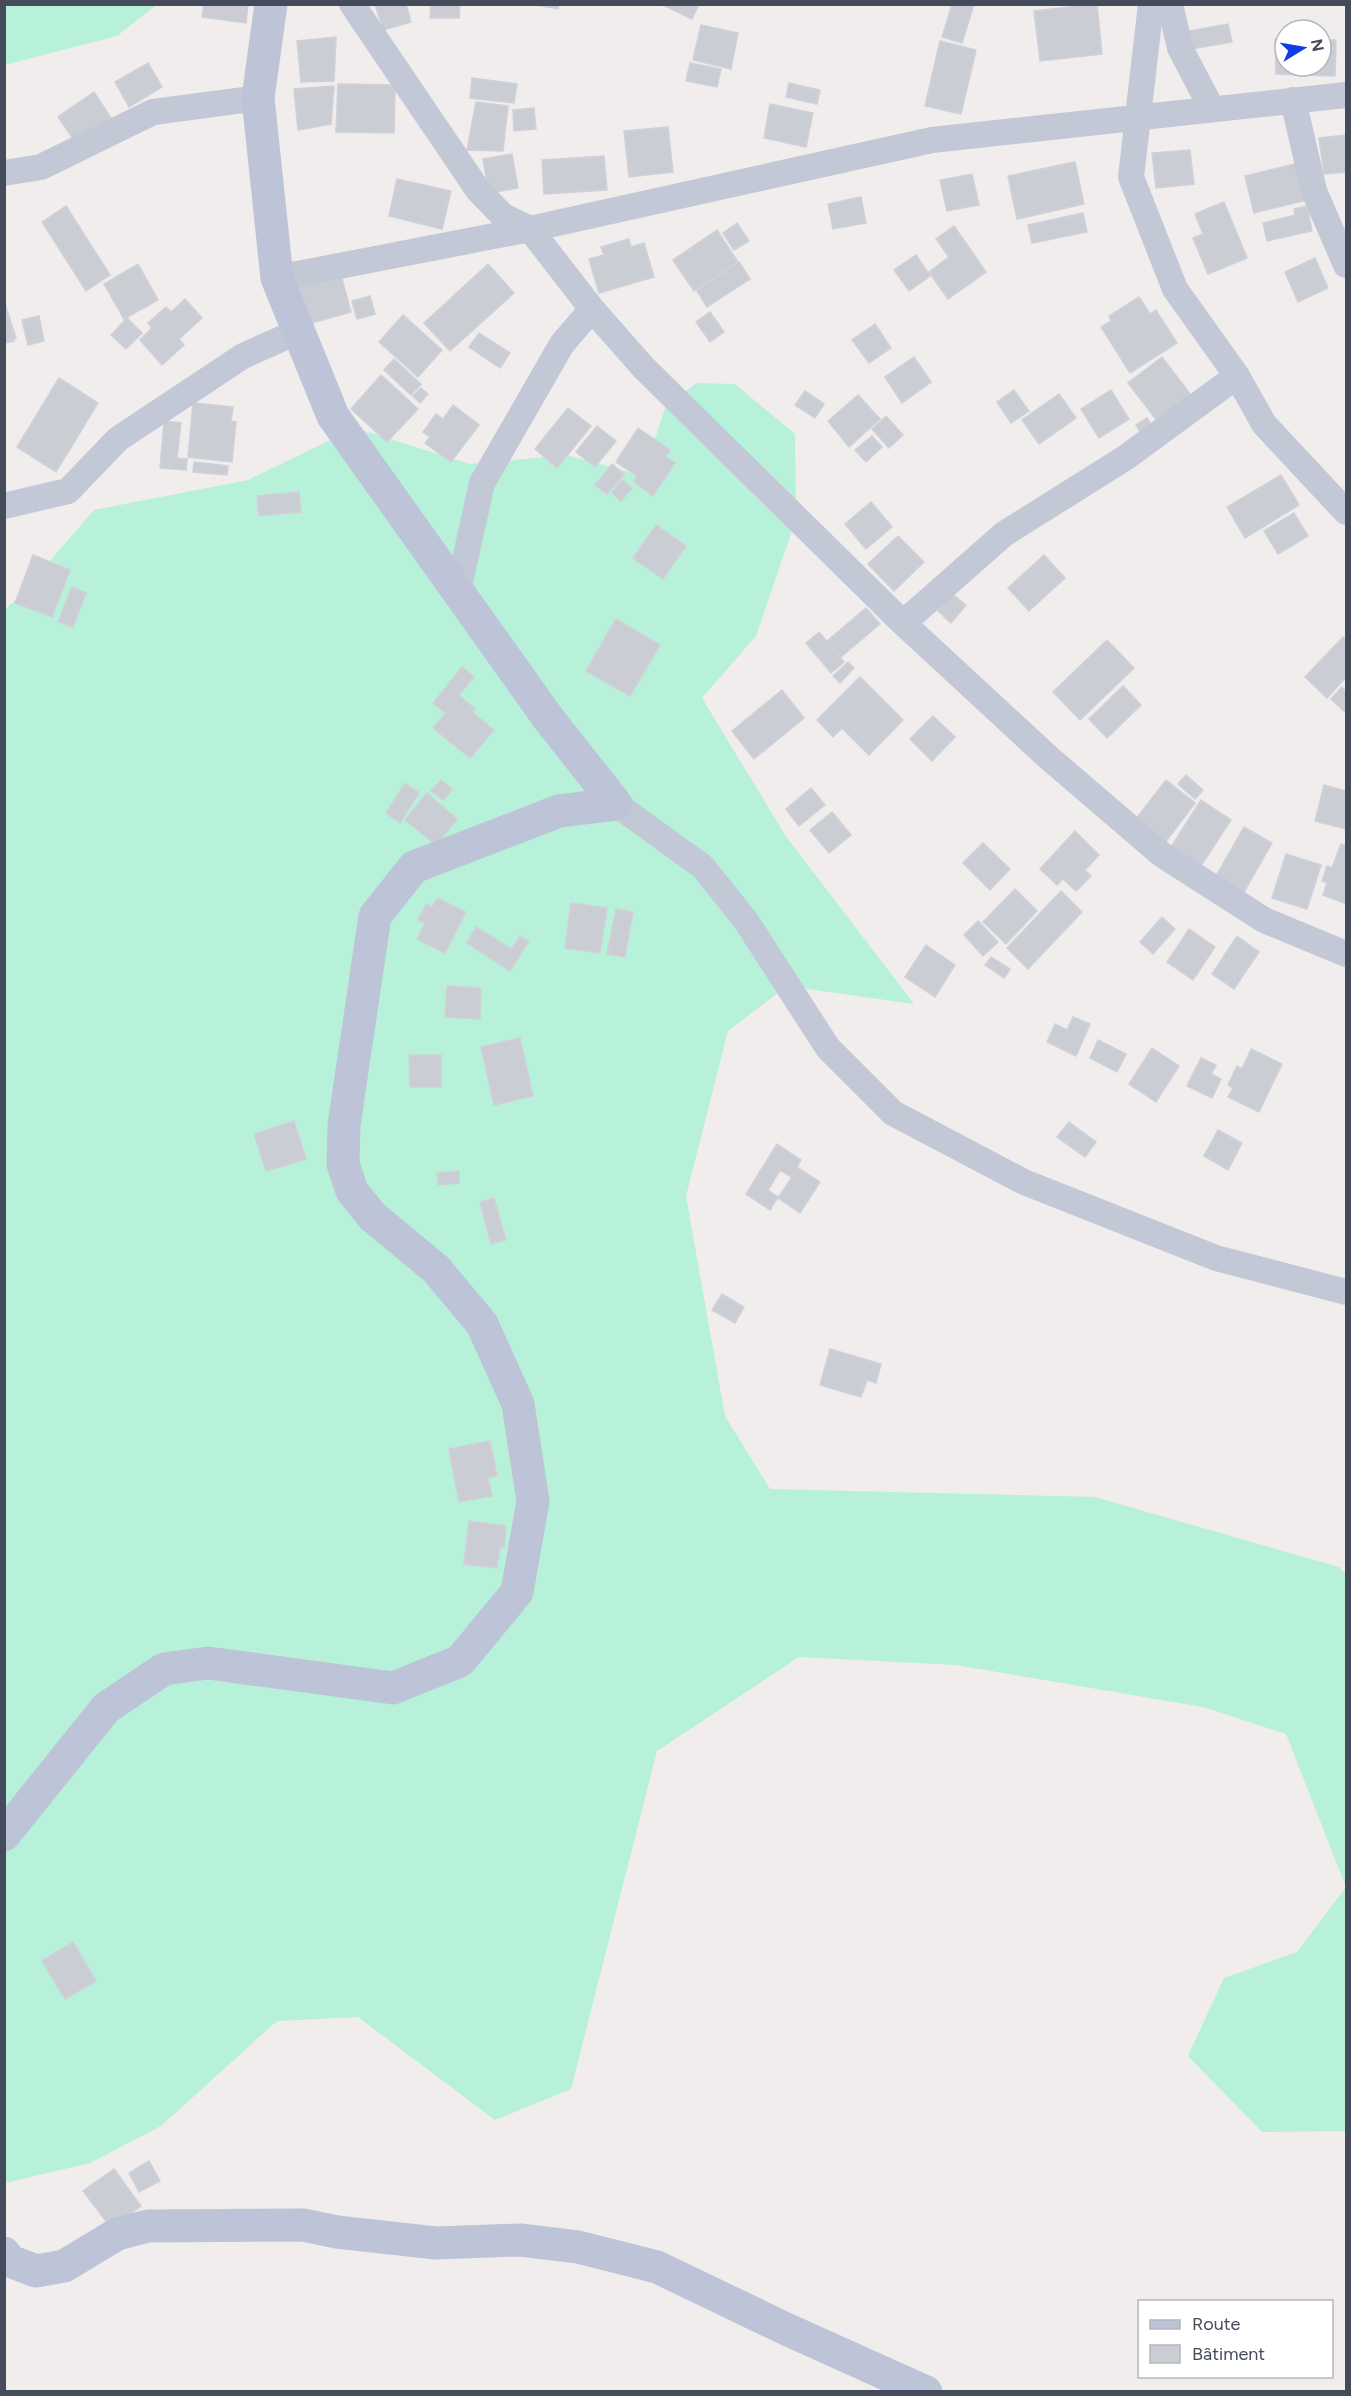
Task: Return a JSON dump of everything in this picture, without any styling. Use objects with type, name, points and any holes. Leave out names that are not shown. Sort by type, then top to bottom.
[{"type":"street","points":[[272,4],[258,98],[277,278],[333,416],[548,718],[616,804],[703,867],[746,921],[828,1048],[893,1113],[1024,1182],[1216,1258],[1347,1292]]},
{"type":"street","points":[[352,4],[478,190],[502,216],[530,229],[592,309],[643,367],[903,623],[1049,758],[1161,855],[1264,920],[1347,954]]},
{"type":"street","points":[[1151,4],[1131,177],[1176,290],[1237,376],[1264,424],[1347,512]]},
{"type":"street","points":[[1170,4],[1180,48],[1212,109]]},
{"type":"street","points":[[277,278],[530,229],[932,140],[1347,94]]},
{"type":"street","points":[[4,173],[41,167],[153,112],[258,98]]},
{"type":"street","points":[[1293,100],[1314,191],[1347,265]]},
{"type":"street","points":[[458,591],[483,483],[562,344],[592,309]]},
{"type":"street","points":[[4,506],[68,491],[118,439],[243,356],[299,331]]},
{"type":"street","points":[[903,623],[1004,534],[1125,458],[1237,376]]},
{"type":"street","points":[[4,1835],[106,1708],[164,1669],[208,1663],[393,1688],[460,1661],[517,1592],[533,1501],[518,1404],[483,1324],[436,1269],[372,1216],[352,1191],[343,1164],[344,1125],[375,916],[414,867],[559,811],[616,804]]},
{"type":"street","points":[[4,2253],[10,2261],[36,2271],[64,2266],[117,2234],[148,2226],[303,2225],[337,2232],[436,2243],[520,2240],[579,2247],[657,2267],[786,2329],[926,2391]]},
{"type":"green space","points":[[4,5],[156,5],[117,36],[5,65]]},
{"type":"green space","points":[[697,383],[735,384],[795,434],[796,519],[756,636],[702,698],[785,835],[914,1004],[787,986],[728,1031],[686,1196],[725,1416],[770,1489],[1095,1497],[1339,1567],[1346,1574],[1346,1887],[1286,1734],[1203,1707],[956,1665],[799,1657],[657,1751],[571,2089],[495,2120],[358,2017],[277,2021],[161,2126],[90,2163],[5,2183],[5,609],[16,600],[94,510],[248,480],[355,428],[470,464],[567,455],[643,476],[666,405]]},
{"type":"green space","points":[[1346,1887],[1346,2131],[1262,2132],[1188,2056],[1224,1978],[1297,1952]]},
{"type":"building","points":[[204,4],[248,4],[246,23],[202,17]]},
{"type":"building","points":[[375,4],[406,4],[411,22],[383,30]]},
{"type":"building","points":[[431,4],[460,4],[459,18],[430,18]]},
{"type":"building","points":[[531,4],[559,4],[558,9]]},
{"type":"building","points":[[661,4],[699,4],[692,19]]},
{"type":"building","points":[[952,4],[974,4],[962,43],[942,37]]},
{"type":"building","points":[[1097,4],[1102,54],[1040,61],[1034,11]]},
{"type":"building","points":[[1228,24],[1232,42],[1192,49],[1189,31]]},
{"type":"building","points":[[701,25],[738,33],[731,69],[693,60]]},
{"type":"building","points":[[336,37],[334,81],[301,82],[297,41]]},
{"type":"building","points":[[1333,40],[1336,40],[1335,76],[1333,76]]},
{"type":"building","points":[[940,41],[976,50],[961,114],[925,106]]},
{"type":"building","points":[[148,63],[162,87],[129,107],[115,82]]},
{"type":"building","points":[[690,63],[721,69],[717,87],[686,81]]},
{"type":"building","points":[[472,78],[517,84],[514,103],[470,98]]},
{"type":"building","points":[[789,83],[820,90],[817,104],[786,97]]},
{"type":"building","points":[[338,84],[395,85],[394,133],[336,132]]},
{"type":"building","points":[[334,86],[331,124],[298,130],[294,89]]},
{"type":"building","points":[[94,92],[111,118],[76,143],[58,117]]},
{"type":"building","points":[[476,102],[508,106],[503,151],[467,150]]},
{"type":"building","points":[[770,104],[813,113],[806,147],[764,138]]},
{"type":"building","points":[[534,108],[536,129],[514,131],[513,110]]},
{"type":"building","points":[[668,127],[673,172],[629,177],[624,131]]},
{"type":"building","points":[[1346,135],[1346,172],[1324,174],[1319,138]]},
{"type":"building","points":[[1190,150],[1194,184],[1156,188],[1152,153]]},
{"type":"building","points":[[512,154],[518,188],[489,193],[483,159]]},
{"type":"building","points":[[604,156],[607,190],[544,194],[542,160]]},
{"type":"building","points":[[1075,162],[1084,204],[1017,219],[1008,176]]},
{"type":"building","points":[[1303,162],[1311,199],[1254,213],[1245,176]]},
{"type":"building","points":[[972,174],[979,205],[947,211],[940,180]]},
{"type":"building","points":[[397,179],[451,191],[442,229],[389,216]]},
{"type":"building","points":[[861,197],[866,223],[833,229],[828,204]]},
{"type":"building","points":[[1224,202],[1247,258],[1208,274],[1193,238],[1203,234],[1195,214]]},
{"type":"building","points":[[66,206],[110,275],[86,291],[42,222]]},
{"type":"building","points":[[1307,206],[1312,231],[1267,241],[1263,223],[1295,215],[1294,209]]},
{"type":"building","points":[[1083,213],[1087,232],[1032,243],[1028,225]]},
{"type":"building","points":[[737,223],[749,241],[734,250],[723,233]]},
{"type":"building","points":[[954,226],[986,272],[948,299],[929,272],[949,257],[936,239]]},
{"type":"building","points":[[717,230],[738,262],[694,291],[673,260]]},
{"type":"building","points":[[629,239],[631,247],[644,243],[654,277],[599,293],[589,259],[604,255],[601,247]]},
{"type":"building","points":[[916,255],[930,276],[909,291],[894,270]]},
{"type":"building","points":[[1315,258],[1328,288],[1298,302],[1285,272]]},
{"type":"building","points":[[739,262],[750,279],[707,307],[697,291]]},
{"type":"building","points":[[138,264],[158,300],[124,319],[104,284]]},
{"type":"building","points":[[488,264],[514,293],[450,351],[424,323]]},
{"type":"building","points":[[341,275],[351,312],[301,326],[291,289]]},
{"type":"building","points":[[370,296],[375,314],[357,319],[352,301]]},
{"type":"building","points":[[1139,297],[1150,314],[1156,310],[1177,343],[1130,373],[1101,327],[1111,321],[1109,316]]},
{"type":"building","points":[[185,299],[202,318],[179,339],[184,345],[162,365],[140,340],[152,328],[148,323],[166,307],[171,312]]},
{"type":"building","points":[[4,301],[16,338],[4,341]]},
{"type":"building","points":[[4,302],[14,341],[4,343]]},
{"type":"building","points":[[710,312],[724,332],[710,342],[696,322]]},
{"type":"building","points":[[403,315],[442,350],[418,377],[379,342]]},
{"type":"building","points":[[39,316],[44,341],[28,345],[22,320]]},
{"type":"building","points":[[127,318],[142,333],[126,349],[111,335]]},
{"type":"building","points":[[875,324],[891,348],[869,363],[852,340]]},
{"type":"building","points":[[479,333],[510,353],[500,368],[469,347]]},
{"type":"building","points":[[914,357],[931,382],[902,403],[885,377]]},
{"type":"building","points":[[1162,357],[1191,395],[1157,421],[1128,383]]},
{"type":"building","points":[[394,359],[421,384],[411,395],[384,370]]},
{"type":"building","points":[[381,375],[418,409],[387,442],[351,409]]},
{"type":"building","points":[[59,378],[98,403],[56,472],[17,447]]},
{"type":"building","points":[[421,388],[428,394],[420,403],[413,396]]},
{"type":"building","points":[[1014,390],[1029,411],[1011,423],[997,402]]},
{"type":"building","points":[[1111,390],[1129,419],[1099,438],[1081,409]]},
{"type":"building","points":[[805,391],[824,404],[815,418],[795,405]]},
{"type":"building","points":[[1059,394],[1076,418],[1039,444],[1022,420]]},
{"type":"building","points":[[858,395],[880,419],[849,447],[828,421]]},
{"type":"building","points":[[193,403],[233,407],[231,421],[236,422],[232,462],[188,457]]},
{"type":"building","points":[[453,405],[479,425],[451,462],[425,443],[430,437],[423,432],[436,414],[443,419]]},
{"type":"building","points":[[568,408],[591,426],[557,468],[535,449]]},
{"type":"building","points":[[886,416],[903,435],[889,448],[872,429]]},
{"type":"building","points":[[1147,418],[1153,428],[1142,435],[1136,425]]},
{"type":"building","points":[[164,421],[181,423],[177,458],[187,459],[186,470],[160,468]]},
{"type":"building","points":[[597,426],[616,441],[595,467],[576,452]]},
{"type":"building","points":[[638,428],[670,450],[666,457],[675,463],[653,496],[634,482],[637,476],[616,462]]},
{"type":"building","points":[[872,436],[882,447],[866,462],[855,450]]},
{"type":"building","points":[[194,462],[228,466],[227,475],[193,472]]},
{"type":"building","points":[[612,464],[624,474],[607,494],[595,485]]},
{"type":"building","points":[[1281,475],[1299,505],[1245,538],[1227,507]]},
{"type":"building","points":[[622,480],[632,488],[621,501],[612,493]]},
{"type":"building","points":[[299,492],[301,512],[259,516],[257,496]]},
{"type":"building","points":[[871,502],[892,527],[866,549],[845,524]]},
{"type":"building","points":[[1294,513],[1308,536],[1278,554],[1264,531]]},
{"type":"building","points":[[656,525],[686,546],[663,579],[633,558]]},
{"type":"building","points":[[898,536],[924,562],[894,591],[868,564]]},
{"type":"building","points":[[33,555],[70,570],[52,617],[15,603]]},
{"type":"building","points":[[1044,555],[1065,578],[1029,611],[1008,588]]},
{"type":"building","points":[[72,587],[86,593],[73,627],[58,622]]},
{"type":"building","points":[[952,594],[966,605],[951,623],[938,611]]},
{"type":"building","points":[[866,608],[880,624],[841,657],[827,641]]},
{"type":"building","points":[[616,619],[660,645],[630,696],[586,671]]},
{"type":"building","points":[[819,632],[844,662],[831,673],[806,643]]},
{"type":"building","points":[[1343,637],[1346,640],[1346,677],[1327,698],[1305,677]]},
{"type":"building","points":[[1107,640],[1134,668],[1080,720],[1053,692]]},
{"type":"building","points":[[848,662],[854,668],[840,683],[833,676]]},
{"type":"building","points":[[462,667],[474,677],[459,695],[475,709],[472,712],[494,730],[470,758],[433,728],[446,713],[433,703]]},
{"type":"building","points":[[860,677],[903,720],[869,755],[842,728],[833,737],[817,720]]},
{"type":"building","points":[[1123,686],[1141,705],[1107,738],[1089,719]]},
{"type":"building","points":[[1342,687],[1346,692],[1346,713],[1331,699]]},
{"type":"building","points":[[782,690],[804,718],[754,759],[732,731]]},
{"type":"building","points":[[933,716],[955,737],[932,761],[910,739]]},
{"type":"building","points":[[1186,775],[1203,790],[1195,799],[1178,784]]},
{"type":"building","points":[[441,780],[452,789],[443,800],[431,791]]},
{"type":"building","points":[[1166,780],[1195,803],[1165,843],[1135,820]]},
{"type":"building","points":[[405,783],[419,793],[400,823],[386,813]]},
{"type":"building","points":[[1324,785],[1346,791],[1346,829],[1315,821]]},
{"type":"building","points":[[811,788],[825,805],[799,826],[786,809]]},
{"type":"building","points":[[427,793],[457,819],[436,845],[405,820]]},
{"type":"building","points":[[1201,800],[1231,820],[1201,866],[1171,847]]},
{"type":"building","points":[[832,812],[851,835],[829,853],[810,830]]},
{"type":"building","points":[[1244,827],[1272,843],[1244,892],[1216,876]]},
{"type":"building","points":[[1075,831],[1099,855],[1085,870],[1091,876],[1076,891],[1063,879],[1057,885],[1040,869]]},
{"type":"building","points":[[983,843],[1010,869],[990,890],[963,863]]},
{"type":"building","points":[[1341,844],[1346,846],[1346,904],[1323,895],[1327,883],[1322,881],[1327,866],[1332,868]]},
{"type":"building","points":[[1286,854],[1321,865],[1307,909],[1272,898]]},
{"type":"building","points":[[1015,889],[1037,911],[1006,944],[983,922]]},
{"type":"building","points":[[1061,891],[1082,912],[1028,969],[1007,948]]},
{"type":"building","points":[[437,898],[466,912],[445,953],[417,939],[425,923],[418,920],[426,904],[432,907]]},
{"type":"building","points":[[571,903],[607,908],[600,953],[565,948]]},
{"type":"building","points":[[616,909],[633,912],[625,957],[607,954]]},
{"type":"building","points":[[1162,917],[1175,929],[1153,954],[1140,942]]},
{"type":"building","points":[[978,921],[998,942],[983,956],[964,935]]},
{"type":"building","points":[[476,927],[512,949],[520,936],[529,941],[510,971],[467,943]]},
{"type":"building","points":[[1189,929],[1215,947],[1193,980],[1167,962]]},
{"type":"building","points":[[1237,936],[1259,952],[1234,989],[1212,974]]},
{"type":"building","points":[[926,945],[955,965],[935,997],[905,977]]},
{"type":"building","points":[[991,957],[1010,969],[1004,978],[985,965]]},
{"type":"building","points":[[447,986],[481,988],[480,1019],[445,1017]]},
{"type":"building","points":[[1073,1017],[1090,1024],[1076,1056],[1047,1042],[1055,1024],[1067,1030]]},
{"type":"building","points":[[520,1038],[533,1096],[494,1105],[481,1047]]},
{"type":"building","points":[[1098,1040],[1126,1054],[1117,1072],[1090,1058]]},
{"type":"building","points":[[1152,1048],[1179,1066],[1156,1102],[1129,1084]]},
{"type":"building","points":[[1251,1049],[1282,1064],[1259,1112],[1228,1097],[1233,1088],[1228,1085],[1237,1066],[1242,1069]]},
{"type":"building","points":[[409,1055],[441,1055],[441,1087],[410,1087]]},
{"type":"building","points":[[1201,1058],[1216,1065],[1211,1074],[1221,1079],[1212,1098],[1187,1086]]},
{"type":"building","points":[[294,1121],[306,1159],[266,1171],[254,1134]]},
{"type":"building","points":[[1069,1122],[1096,1142],[1085,1157],[1057,1137]]},
{"type":"building","points":[[1218,1130],[1242,1143],[1228,1170],[1204,1156]]},
{"type":"building","points":[[777,1144],[801,1160],[791,1177],[780,1170],[768,1190],[778,1197],[770,1210],[746,1194]]},
{"type":"building","points":[[798,1168],[820,1182],[800,1213],[778,1198]]},
{"type":"building","points":[[459,1171],[459,1183],[438,1185],[437,1173]]},
{"type":"building","points":[[494,1198],[506,1240],[491,1244],[480,1202]]},
{"type":"building","points":[[722,1294],[744,1307],[735,1323],[712,1310]]},
{"type":"building","points":[[830,1349],[881,1364],[876,1383],[867,1380],[861,1397],[820,1385]]},
{"type":"building","points":[[490,1441],[497,1476],[488,1477],[492,1496],[459,1502],[449,1449]]},
{"type":"building","points":[[469,1521],[506,1526],[504,1548],[500,1547],[497,1568],[464,1564]]},
{"type":"building","points":[[73,1942],[96,1981],[65,1999],[42,1961]]},
{"type":"building","points":[[149,2161],[160,2181],[139,2192],[129,2173]]},
{"type":"building","points":[[114,2169],[141,2206],[111,2228],[83,2191]]}]
